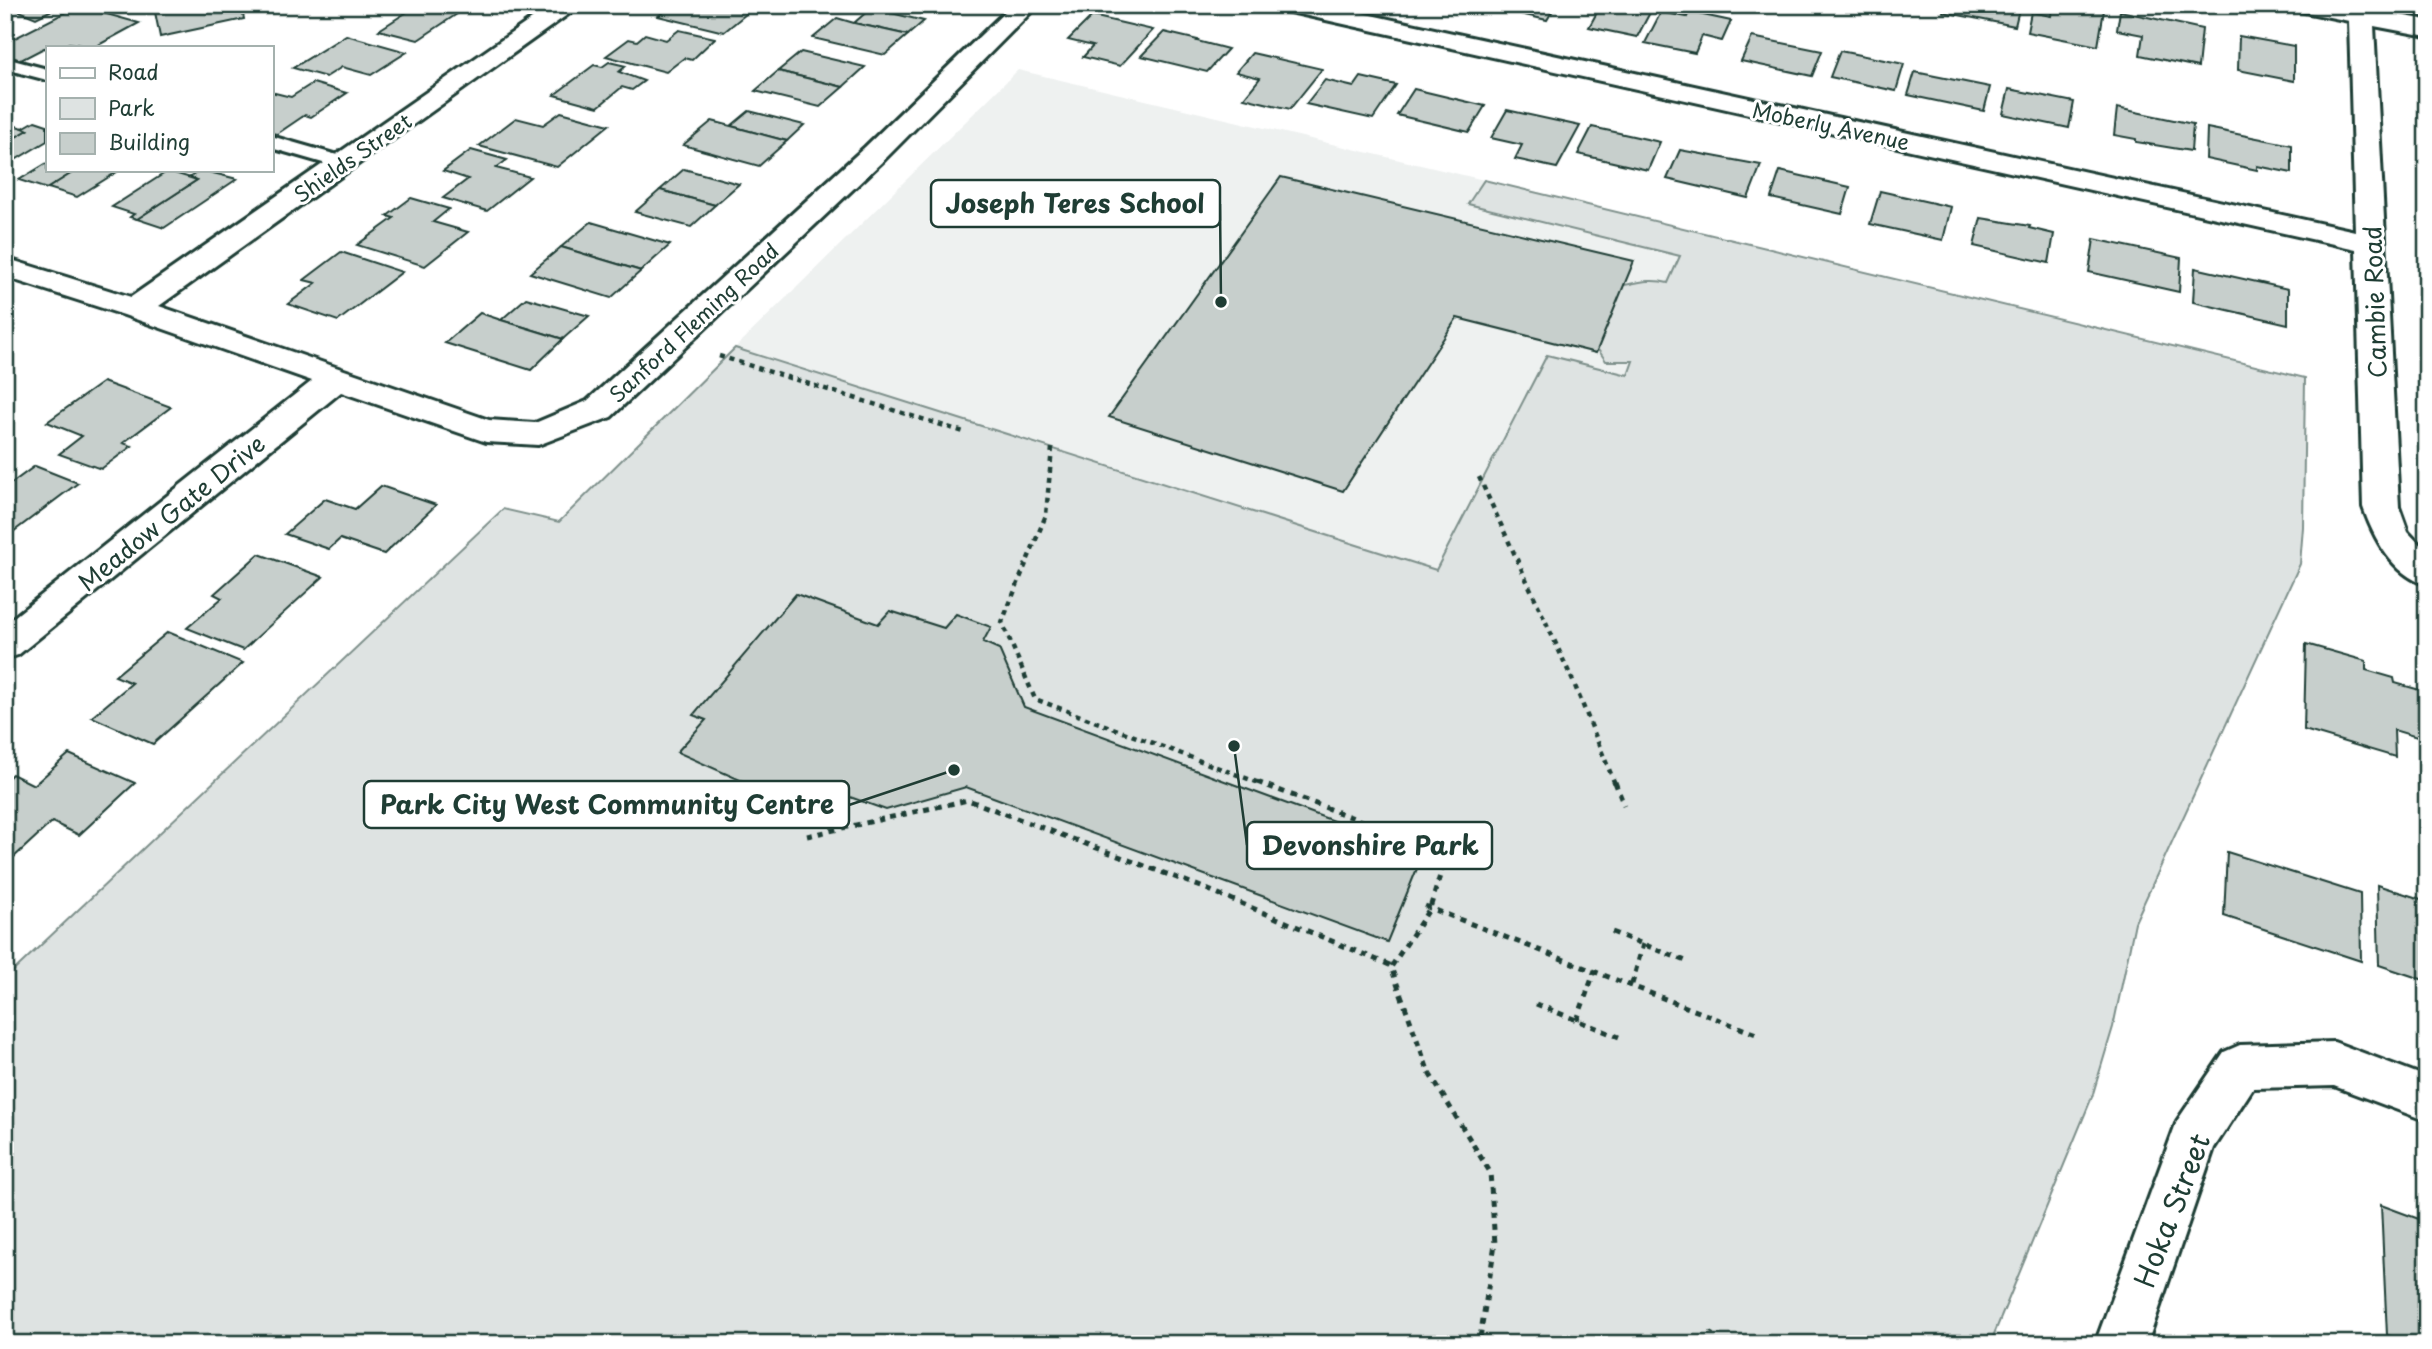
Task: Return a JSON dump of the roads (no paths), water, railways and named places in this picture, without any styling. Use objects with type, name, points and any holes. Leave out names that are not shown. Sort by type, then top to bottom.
[{"type":"street","name":"Shields Street","points":[[135,309],[569,5]]},
{"type":"street","name":"Sanford Fleming Road","points":[[5,267],[486,430],[538,433],[599,409],[875,153],[1026,5]]},
{"type":"street","name":"Moberly Avenue","points":[[1290,5],[2372,244]]},
{"type":"street","points":[[2304,5],[2427,28]]},
{"type":"street","name":"Cambie Road","points":[[2361,16],[2381,507],[2389,533],[2412,561],[2427,572]]},
{"type":"street","name":"Meadow Gate Drive","points":[[5,645],[336,380]]},
{"type":"street","name":"Hoka Street","points":[[2121,1344],[2194,1137],[2240,1067],[2334,1064],[2427,1099]]},
{"type":"lane","points":[[5,63],[46,75]]},
{"type":"lane","points":[[273,143],[344,163]]},
{"type":"place","name":"Joseph Teres School","points":[[1221,302]]},
{"type":"place","name":"Devonshire Park","points":[[1234,746]]},
{"type":"place","name":"Park City West Community Centre","points":[[954,770]]}]
